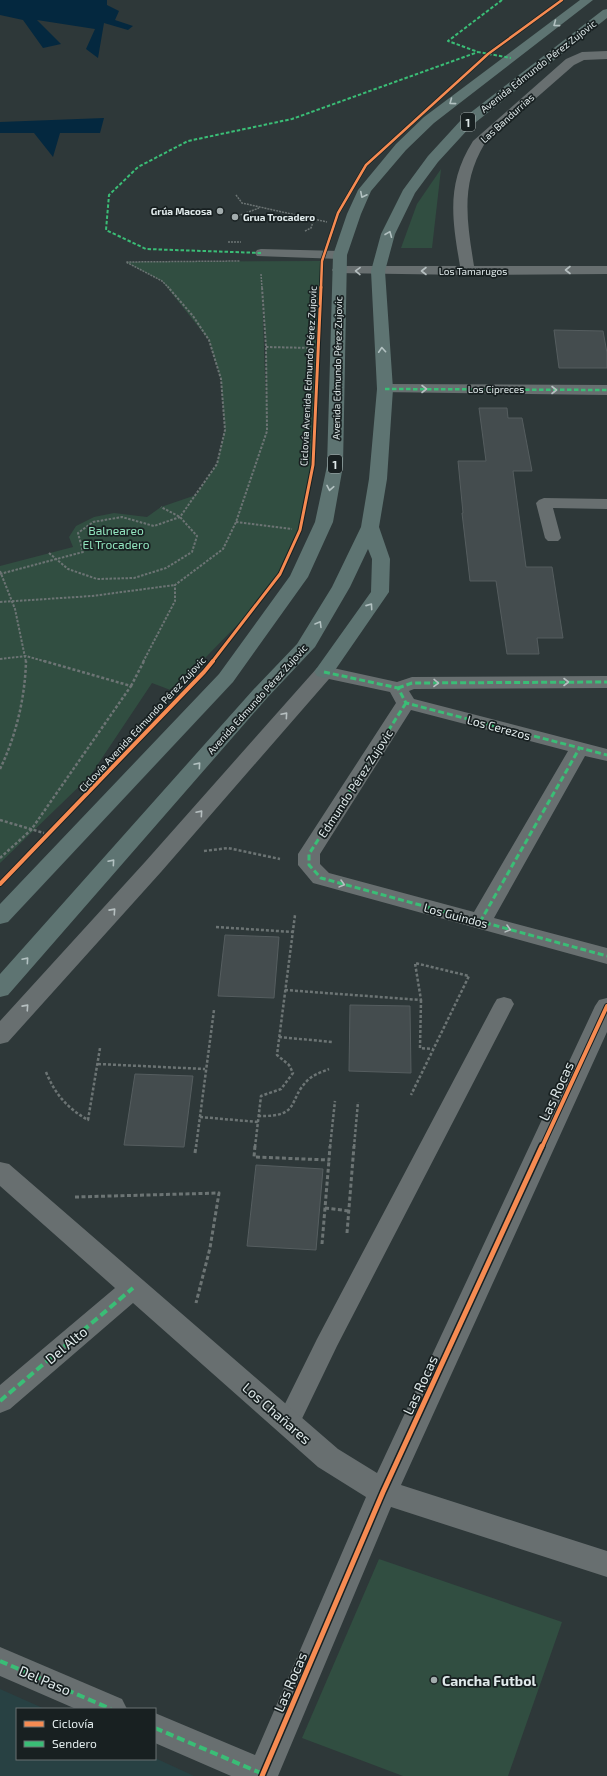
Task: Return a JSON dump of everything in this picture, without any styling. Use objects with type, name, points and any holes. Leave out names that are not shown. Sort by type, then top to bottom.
[{"type":"highway","name":"Avenida Edmundo Pérez Zujovic","points":[[0,917],[226,678],[299,577],[324,522],[335,466],[336,266],[354,214],[366,190],[382,168],[429,120],[587,0]]},
{"type":"highway","name":"Avenida Edmundo Pérez Zujovic","points":[[0,989],[260,694],[305,647],[341,587],[370,527],[378,479],[385,389],[378,277],[388,234],[408,193],[433,158],[466,123],[607,12]]},
{"type":"highway","points":[[324,672],[380,592],[381,559],[370,527]]},
{"type":"street","name":"Las Bandurrias","points":[[468,271],[461,222],[460,196],[462,178],[472,151],[480,140],[570,62],[582,56],[607,55]]},
{"type":"street","name":"Los Tamarugos","points":[[336,266],[378,277],[513,284]]},
{"type":"street","name":"Los Tamarugos","points":[[378,277],[468,271],[607,270]]},
{"type":"street","name":"Los Cipreces","points":[[385,389],[607,390]]},
{"type":"street","name":"Los Cerezos","points":[[324,672],[579,749],[607,755]]},
{"type":"street","points":[[0,1036],[153,867],[324,672]]},
{"type":"street","name":"Los Cerezos","points":[[402,695],[412,683],[607,682]]},
{"type":"street","name":"Edmundo Pérez Zujovic","points":[[310,865],[310,854],[402,695]]},
{"type":"street","points":[[480,922],[579,749]]},
{"type":"street","name":"Los Guindos","points":[[310,865],[321,878],[607,956]]},
{"type":"street","name":"Las Rocas","points":[[262,1775],[383,1492],[607,1006]]},
{"type":"street","name":"Los Chañares","points":[[0,1171],[328,1458],[383,1492],[607,1564]]},
{"type":"street","name":"Del Alto","points":[[0,1401],[133,1288]]},
{"type":"street","name":"Del Paso","points":[[0,1661],[109,1708]]},
{"type":"street","points":[[156,1728],[262,1775]]},
{"type":"lane","points":[[261,253],[336,266]]},
{"type":"lane","points":[[553,538],[544,503],[607,504]]},
{"type":"lane","points":[[288,1422],[329,1339],[504,1004]]},
{"type":"path","points":[[236,195],[242,203],[335,223],[336,266]]},
{"type":"path","points":[[235,217],[260,208]]},
{"type":"path","points":[[0,769],[8,752],[25,688],[26,656],[12,601],[0,573],[83,552],[78,533],[92,522],[122,517],[154,526],[180,517],[217,464],[225,430],[221,379],[209,340],[193,316],[162,281],[126,262],[245,261]]},
{"type":"path","points":[[0,602],[92,596],[175,584],[223,549],[236,522],[267,431],[266,347],[261,270]]},
{"type":"path","points":[[266,347],[318,348]]},
{"type":"path","points":[[49,553],[68,569],[97,579],[134,578],[166,568],[192,552],[197,536],[180,517],[161,507]]},
{"type":"path","points":[[236,522],[293,529]]},
{"type":"path","points":[[0,858],[31,830],[130,686],[175,601],[175,584]]},
{"type":"path","points":[[0,658],[26,656],[130,686]]},
{"type":"path","points":[[0,820],[31,830],[48,833],[43,839]]},
{"type":"path","points":[[201,855],[206,850],[228,848],[310,865]]},
{"type":"path","points":[[296,915],[277,1055],[289,1065],[293,1073],[284,1088],[278,1092],[261,1096],[254,1157],[329,1160]]},
{"type":"path","points":[[216,928],[293,932]]},
{"type":"path","points":[[411,1095],[469,976],[415,963],[421,1000],[420,1048],[433,1049]]},
{"type":"path","points":[[285,990],[421,1000]]},
{"type":"path","points":[[195,1153],[214,1010]]},
{"type":"path","points":[[279,1037],[332,1042]]},
{"type":"path","points":[[46,1072],[53,1089],[64,1105],[88,1120],[100,1048]]},
{"type":"path","points":[[98,1064],[206,1070]]},
{"type":"path","points":[[258,1116],[277,1115],[293,1108],[308,1081],[315,1074],[329,1069]]},
{"type":"path","points":[[322,1244],[335,1101]]},
{"type":"path","points":[[347,1233],[358,1102]]},
{"type":"path","points":[[200,1117],[258,1122]]},
{"type":"path","points":[[29,1197],[150,1196],[220,1193],[210,1248],[188,1336]]},
{"type":"path","points":[[325,1208],[349,1211]]},
{"type":"shaded area","points":[[0,1689],[43,1708],[16,1708],[16,1760],[156,1760],[156,1758],[194,1776],[0,1776]]},
{"type":"green space","points":[[441,169],[432,248],[401,248],[417,204]]},
{"type":"green space","name":"Balneareo El Trocadero","points":[[322,261],[313,465],[300,530],[280,574],[242,620],[173,691],[152,683],[90,776],[0,863],[0,566],[73,547],[69,537],[76,526],[94,517],[114,513],[147,517],[161,507],[196,495],[217,464],[225,430],[221,379],[209,340],[162,281],[126,262]],"holes":[[[262,288],[266,347],[266,405]]]},
{"type":"green space","name":"Cancha Futbol","points":[[379,1559],[562,1622],[508,1776],[403,1776],[302,1738]]},
{"type":"water","points":[[0,0],[107,0],[107,5],[119,11],[115,20],[133,26],[128,30],[104,23],[98,58],[86,49],[95,29],[37,20],[61,44],[43,48],[23,20],[0,15]]},
{"type":"water","points":[[104,118],[100,133],[60,133],[53,157],[34,133],[0,133],[0,122]]},
{"type":"building","points":[[554,330],[603,331],[607,353],[607,368],[559,368]]},
{"type":"building","points":[[479,408],[507,408],[508,418],[522,418],[532,471],[513,471],[526,567],[552,567],[563,638],[537,638],[539,654],[507,654],[496,581],[470,581],[458,461],[486,461]]},
{"type":"building","points":[[225,935],[279,937],[274,998],[218,996]]},
{"type":"building","points":[[350,1005],[410,1006],[411,1073],[349,1071]]},
{"type":"building","points":[[135,1074],[193,1076],[184,1147],[124,1145]]},
{"type":"building","points":[[256,1165],[323,1169],[316,1250],[247,1246]]},
{"type":"marked path","points":[[502,0],[448,41],[478,52],[511,58]]},
{"type":"marked path","points":[[261,253],[146,249],[106,230],[109,195],[138,167],[188,141],[292,119],[478,52]]},
{"type":"marked path","points":[[385,389],[607,390]]},
{"type":"marked path","points":[[324,672],[398,688],[406,703],[607,755]]},
{"type":"marked path","points":[[398,688],[412,683],[607,682]]},
{"type":"marked path","points":[[406,703],[309,854],[309,865],[321,878],[607,956]]},
{"type":"marked path","points":[[480,922],[579,749]]},
{"type":"marked path","points":[[0,1401],[133,1288]]},
{"type":"marked path","points":[[0,1661],[109,1708]]},
{"type":"marked path","points":[[156,1728],[263,1774]]},
{"type":"cycle path","name":"Ciclovía Avenida Edmundo Pérez Zujovic","points":[[0,884],[204,672],[280,574],[300,530],[313,465],[322,261],[338,213],[366,165],[488,54],[562,0]]},
{"type":"cycle path","points":[[262,1776],[383,1492],[607,1006]]},
{"type":"place","name":"Grúa Macosa","points":[[220,211]]},
{"type":"place","name":"Grua Trocadero","points":[[235,217]]},
{"type":"place","name":"Cancha Futbol","points":[[434,1680]]}]
